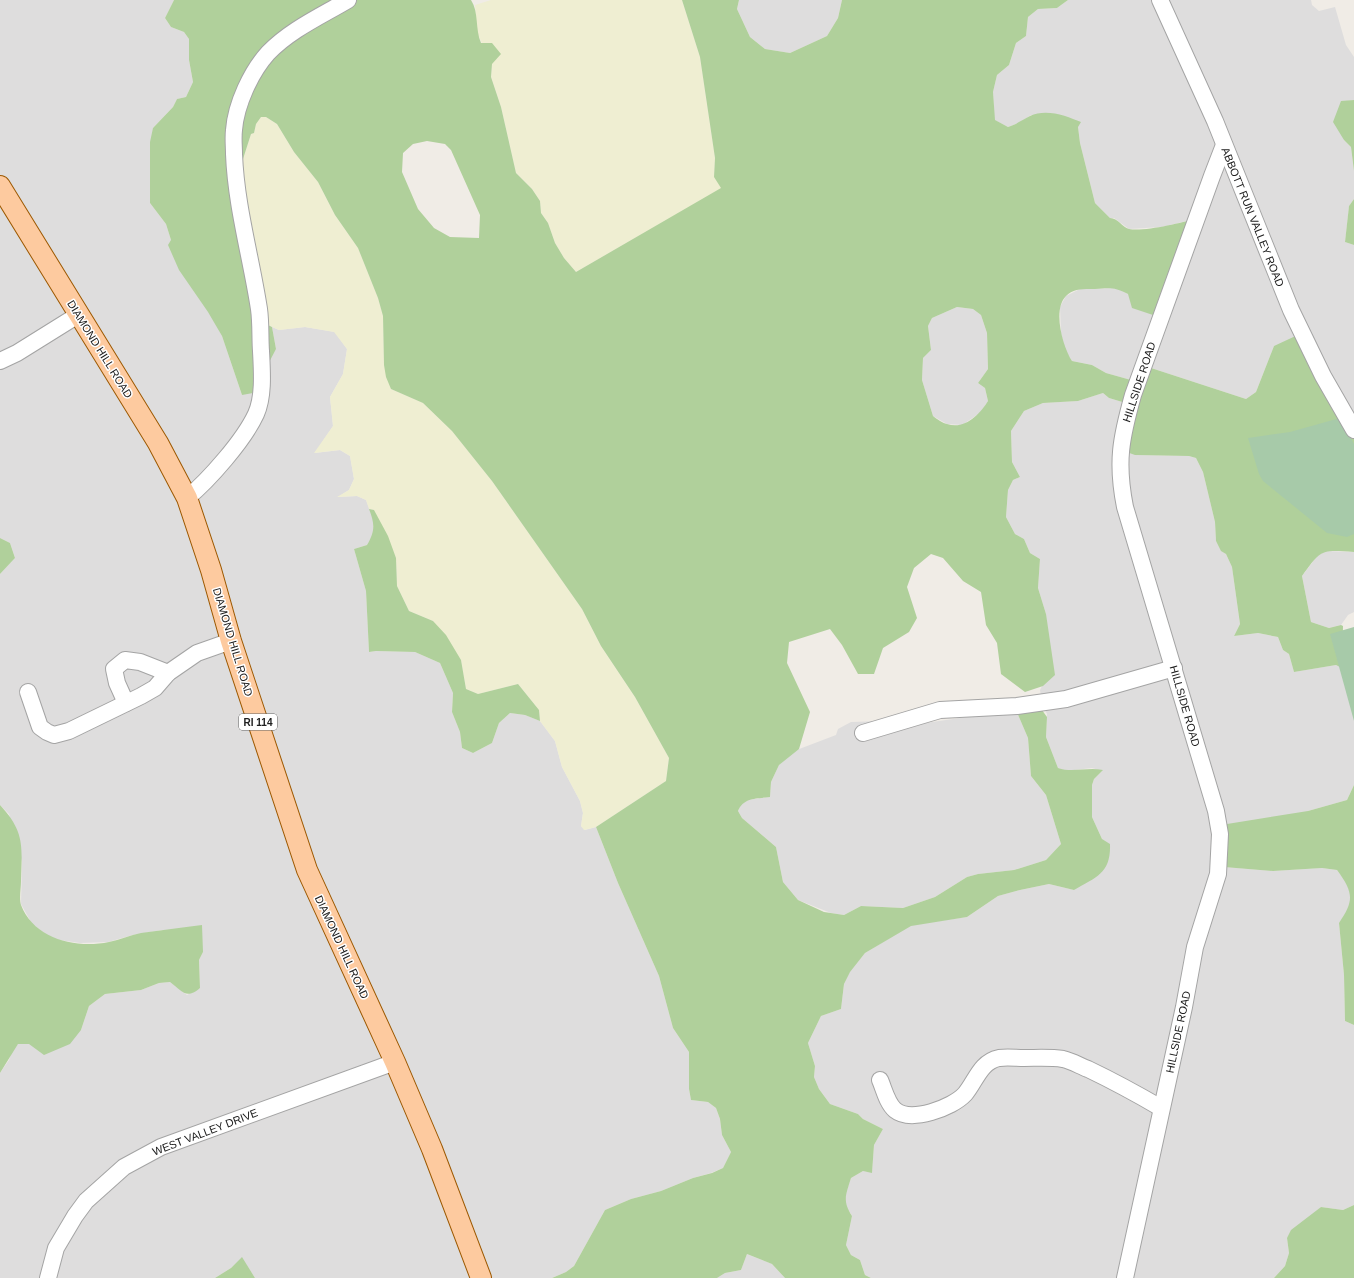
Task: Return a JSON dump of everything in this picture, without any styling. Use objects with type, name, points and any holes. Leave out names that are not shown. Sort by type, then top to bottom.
[{"type":"main road","name":"DIAMOND HILL ROAD","points":[[0,186],[158,443],[187,498],[211,570],[231,641],[307,870],[395,1062],[432,1149],[481,1278]]},
{"type":"street","points":[[187,498],[206,483],[244,434],[256,414],[260,394],[262,367],[259,311],[238,196],[235,164],[234,129],[240,102],[250,80],[267,55],[285,37],[348,0]]},
{"type":"street","name":"ABBOTT RUN VALLEY ROAD","points":[[1160,0],[1224,145],[1291,310],[1323,376],[1354,430]]},
{"type":"street","name":"HILLSIDE ROAD","points":[[1126,1278],[1161,1108],[1184,1006],[1195,947],[1214,890],[1220,858],[1220,834],[1216,811],[1125,507],[1120,479],[1120,452],[1125,424],[1133,395],[1224,145]]},
{"type":"street","points":[[0,361],[17,353],[78,315]]},
{"type":"street","points":[[28,692],[40,727],[54,735],[68,731],[156,688],[168,673],[197,653],[231,641]]},
{"type":"street","points":[[126,703],[117,684],[114,669],[125,660],[140,662],[168,673]]},
{"type":"street","points":[[862,733],[940,710],[1016,706],[1066,699],[1174,668]]},
{"type":"street","points":[[880,1080],[891,1105],[896,1111],[912,1115],[932,1112],[956,1102],[965,1094],[986,1064],[991,1061],[1001,1058],[1048,1057],[1065,1060],[1098,1074],[1161,1108]]},
{"type":"street","name":"WEST VALLEY DRIVE","points":[[48,1278],[56,1248],[75,1216],[86,1201],[124,1167],[161,1147],[395,1062]]},
{"type":"shaded area","points":[[0,0],[174,0],[165,18],[171,27],[184,32],[189,39],[189,60],[193,82],[186,97],[177,99],[173,107],[153,128],[150,203],[166,224],[171,240],[222,336],[242,395],[276,349],[272,327],[279,330],[305,327],[335,332],[347,349],[343,374],[330,397],[333,426],[315,453],[340,450],[350,456],[354,479],[349,490],[338,497],[357,496],[366,500],[373,518],[374,534],[367,545],[354,549],[366,591],[369,652],[415,652],[440,663],[453,693],[452,712],[460,732],[462,748],[473,753],[492,743],[499,723],[510,713],[525,715],[540,721],[555,741],[562,767],[580,801],[583,813],[581,826],[585,830],[596,827],[618,883],[659,976],[673,1028],[689,1052],[689,1089],[691,1100],[708,1102],[716,1108],[720,1119],[722,1135],[731,1152],[723,1168],[661,1191],[631,1199],[605,1210],[574,1266],[566,1272],[552,1278],[255,1278],[242,1258],[231,1268],[215,1278],[0,1278],[0,1073],[9,1060],[12,1051],[18,1044],[29,1044],[81,1030],[89,1006],[105,994],[141,990],[159,983],[170,982],[187,995],[200,988],[199,960],[203,952],[162,930],[133,935],[108,942],[80,943],[52,939],[32,924],[21,904],[22,862],[9,814],[0,805],[0,574],[15,558],[10,543],[0,538]]},
{"type":"shaded area","points":[[739,0],[842,0],[838,18],[827,36],[790,53],[765,49],[750,37],[737,9]]},
{"type":"shaded area","points":[[1068,0],[1311,0],[1312,5],[1319,11],[1335,7],[1346,45],[1354,57],[1354,100],[1341,102],[1344,140],[1351,147],[1354,171],[1354,199],[1349,206],[1345,242],[1354,245],[1354,425],[1274,346],[1256,392],[1246,399],[1148,367],[1138,382],[1106,373],[1092,365],[1072,361],[1065,350],[1061,333],[1060,307],[1066,296],[1080,289],[1117,288],[1128,294],[1195,219],[1162,227],[1129,229],[1114,218],[1110,218],[1095,203],[1080,143],[1078,127],[1031,115],[1019,123],[1008,127],[994,120],[993,92],[997,75],[1009,65],[1016,43],[1026,36],[1028,17],[1038,9],[1057,8]]},
{"type":"shaded area","points":[[957,307],[973,309],[981,315],[987,333],[988,369],[978,383],[985,388],[988,401],[980,413],[962,425],[947,424],[933,416],[922,380],[923,358],[931,350],[928,326],[932,318]]},
{"type":"shaded area","points":[[1103,393],[1109,398],[1129,404],[1135,455],[1189,456],[1196,458],[1203,472],[1215,522],[1216,541],[1221,550],[1226,554],[1232,567],[1240,624],[1234,636],[1258,633],[1278,637],[1283,650],[1289,654],[1294,672],[1336,665],[1343,668],[1354,693],[1354,785],[1347,800],[1308,811],[1225,867],[1273,871],[1322,868],[1337,870],[1346,882],[1352,897],[1350,910],[1339,923],[1344,975],[1345,1021],[1354,1025],[1354,1205],[1343,1210],[1321,1207],[1287,1238],[1289,1253],[1285,1266],[1274,1278],[871,1278],[865,1275],[860,1260],[851,1255],[846,1245],[852,1216],[844,1199],[851,1178],[863,1171],[872,1172],[874,1145],[883,1129],[863,1119],[858,1114],[830,1104],[819,1089],[814,1077],[815,1066],[808,1043],[821,1016],[841,1009],[844,984],[850,971],[865,953],[911,925],[967,917],[998,896],[1049,884],[1074,890],[1102,839],[1092,817],[1092,785],[1094,779],[1102,771],[1092,768],[1066,771],[1058,768],[1046,737],[1047,714],[1042,704],[1040,690],[1042,686],[1046,614],[1038,588],[1040,559],[1030,553],[1024,539],[1015,534],[1006,517],[1008,490],[1013,480],[1020,477],[1012,462],[1011,431],[1024,411],[1043,403],[1078,401]]},
{"type":"shaded area","points":[[1326,551],[1354,552],[1354,612],[1348,615],[1341,625],[1329,628],[1311,622],[1302,576],[1318,555]]},
{"type":"shaded area","points":[[1016,710],[1028,738],[1031,776],[1046,795],[1061,844],[1046,860],[1014,870],[978,874],[967,877],[935,897],[903,908],[861,906],[844,915],[831,913],[798,900],[783,882],[776,847],[742,818],[738,811],[741,803],[746,800],[770,797],[771,782],[779,765],[794,751],[836,735],[838,729],[851,722],[884,721],[911,725]]},
{"type":"shaded area","points":[[747,1254],[772,1264],[785,1278],[717,1278],[725,1273],[741,1270]]},
{"type":"green space","points":[[174,0],[471,0],[475,10],[481,43],[492,43],[501,54],[492,64],[491,77],[501,107],[516,173],[532,189],[540,201],[541,213],[548,223],[555,243],[564,258],[576,272],[721,188],[714,177],[715,158],[700,57],[682,0],[739,0],[737,9],[750,37],[765,49],[790,53],[827,36],[838,18],[842,0],[1068,0],[1057,8],[1038,9],[1028,17],[1026,36],[1016,43],[1009,65],[997,75],[993,92],[995,120],[1008,127],[1030,116],[1049,113],[1063,115],[1081,122],[1078,127],[1080,143],[1095,203],[1110,218],[1115,219],[1129,229],[1135,230],[1172,225],[1195,219],[1159,317],[1132,308],[1128,294],[1116,289],[1108,288],[1080,290],[1069,293],[1066,296],[1062,302],[1059,319],[1062,338],[1072,361],[1092,365],[1106,373],[1138,382],[1148,367],[1246,399],[1256,392],[1274,346],[1302,333],[1354,425],[1354,552],[1334,551],[1323,553],[1318,556],[1302,576],[1311,622],[1329,628],[1341,625],[1343,626],[1342,668],[1336,665],[1294,672],[1289,654],[1283,650],[1278,637],[1258,633],[1234,636],[1240,624],[1232,567],[1226,554],[1221,551],[1216,541],[1215,522],[1203,472],[1196,458],[1189,456],[1135,455],[1121,450],[1129,404],[1109,398],[1103,393],[1078,401],[1043,403],[1024,411],[1011,431],[1012,462],[1020,477],[1013,480],[1008,490],[1006,517],[1015,534],[1024,539],[1030,553],[1040,559],[1038,588],[1046,614],[1055,675],[1043,686],[1025,692],[1001,674],[997,643],[986,625],[981,592],[963,581],[943,558],[931,554],[914,568],[907,587],[917,618],[909,632],[883,648],[874,674],[858,674],[842,645],[830,629],[789,642],[787,663],[810,712],[799,749],[779,765],[771,782],[770,797],[747,801],[738,811],[742,818],[776,847],[783,882],[798,900],[824,912],[844,915],[861,906],[903,908],[935,897],[967,877],[978,874],[1014,870],[1046,860],[1061,844],[1046,795],[1031,776],[1028,738],[1016,710],[1039,706],[1047,717],[1046,737],[1058,768],[1069,770],[1103,770],[1094,779],[1092,785],[1092,817],[1102,839],[1110,844],[1108,862],[1101,873],[1074,890],[1049,884],[1020,890],[998,896],[967,917],[911,926],[865,953],[850,972],[844,984],[841,1009],[821,1016],[808,1043],[815,1066],[814,1077],[819,1089],[830,1104],[858,1114],[863,1119],[883,1129],[874,1145],[872,1173],[863,1171],[851,1178],[846,1197],[847,1206],[852,1216],[846,1245],[851,1255],[860,1260],[865,1275],[871,1278],[785,1278],[772,1264],[747,1254],[741,1270],[725,1273],[717,1278],[552,1278],[566,1272],[574,1266],[605,1210],[631,1199],[661,1191],[723,1168],[731,1152],[722,1135],[720,1119],[716,1108],[708,1102],[691,1100],[689,1089],[689,1052],[673,1028],[659,976],[618,883],[596,827],[666,781],[669,758],[635,697],[601,646],[582,609],[492,481],[452,431],[423,403],[391,389],[386,377],[384,365],[383,316],[378,298],[358,248],[335,215],[318,182],[294,152],[277,124],[266,117],[261,117],[256,124],[254,133],[251,134],[243,159],[241,195],[266,324],[272,327],[276,349],[253,393],[242,395],[222,336],[208,312],[179,270],[168,245],[171,240],[166,224],[150,203],[150,142],[153,128],[173,107],[177,99],[186,97],[193,82],[189,60],[189,39],[184,32],[171,27],[165,18]],"holes":[[[427,141],[445,144],[451,150],[480,215],[479,238],[450,237],[434,228],[418,209],[402,172],[403,153],[413,144]],[[957,307],[973,309],[981,315],[987,333],[988,369],[978,383],[985,388],[988,401],[976,416],[960,425],[943,423],[933,416],[922,380],[923,358],[931,350],[928,326],[932,318]]]},
{"type":"green space","points":[[491,0],[682,0],[700,57],[715,158],[714,177],[722,188],[576,272],[564,258],[555,243],[548,223],[541,213],[540,201],[532,189],[516,173],[501,107],[491,77],[492,64],[477,33],[475,5]]},
{"type":"green space","points":[[1354,100],[1354,171],[1351,147],[1344,140],[1333,122],[1341,101]]},
{"type":"green space","points":[[261,117],[266,117],[277,124],[294,152],[318,182],[335,215],[358,248],[378,298],[383,316],[384,365],[391,389],[423,403],[452,431],[492,481],[582,609],[601,646],[635,697],[669,758],[666,781],[596,827],[584,830],[581,826],[583,813],[580,801],[562,767],[555,741],[540,721],[539,710],[518,684],[478,694],[466,689],[461,660],[433,621],[409,611],[397,586],[396,558],[374,510],[369,509],[366,500],[357,496],[337,497],[349,490],[354,479],[350,456],[340,450],[314,453],[333,426],[330,397],[343,374],[347,349],[334,332],[305,327],[279,330],[266,324],[241,195],[243,159],[251,134],[254,133],[256,124]]},
{"type":"green space","points":[[1354,199],[1354,245],[1345,242],[1349,206]]},
{"type":"green space","points":[[1340,418],[1354,444],[1354,534],[1347,537],[1327,533],[1263,481],[1259,474],[1248,438],[1290,432]]},
{"type":"green space","points":[[369,509],[374,510],[388,536],[396,558],[397,586],[409,611],[433,621],[446,635],[461,660],[466,689],[478,694],[518,684],[539,710],[540,721],[525,715],[510,713],[499,723],[492,743],[473,753],[462,748],[460,732],[452,712],[453,693],[440,663],[415,652],[369,652],[366,591],[354,549],[367,545],[372,536],[373,524]]},
{"type":"green space","points":[[0,538],[10,543],[15,558],[0,574]]},
{"type":"green space","points":[[1354,627],[1354,721],[1330,634]]},
{"type":"green space","points":[[1354,785],[1354,1025],[1345,1021],[1344,975],[1339,923],[1347,909],[1350,897],[1347,885],[1337,870],[1322,868],[1273,871],[1224,867],[1227,824],[1308,811],[1347,800]]},
{"type":"green space","points":[[0,805],[14,823],[18,832],[22,858],[20,902],[27,917],[36,926],[58,939],[83,944],[96,944],[141,933],[202,925],[203,952],[199,960],[200,988],[195,992],[188,994],[181,991],[170,982],[159,983],[141,990],[105,994],[89,1006],[81,1030],[70,1044],[44,1055],[29,1044],[18,1044],[0,1073]]},
{"type":"green space","points":[[1354,1205],[1354,1278],[1274,1278],[1285,1266],[1289,1253],[1287,1238],[1291,1230],[1321,1207],[1343,1210]]},
{"type":"green space","points":[[242,1257],[255,1278],[215,1278],[231,1268]]}]
